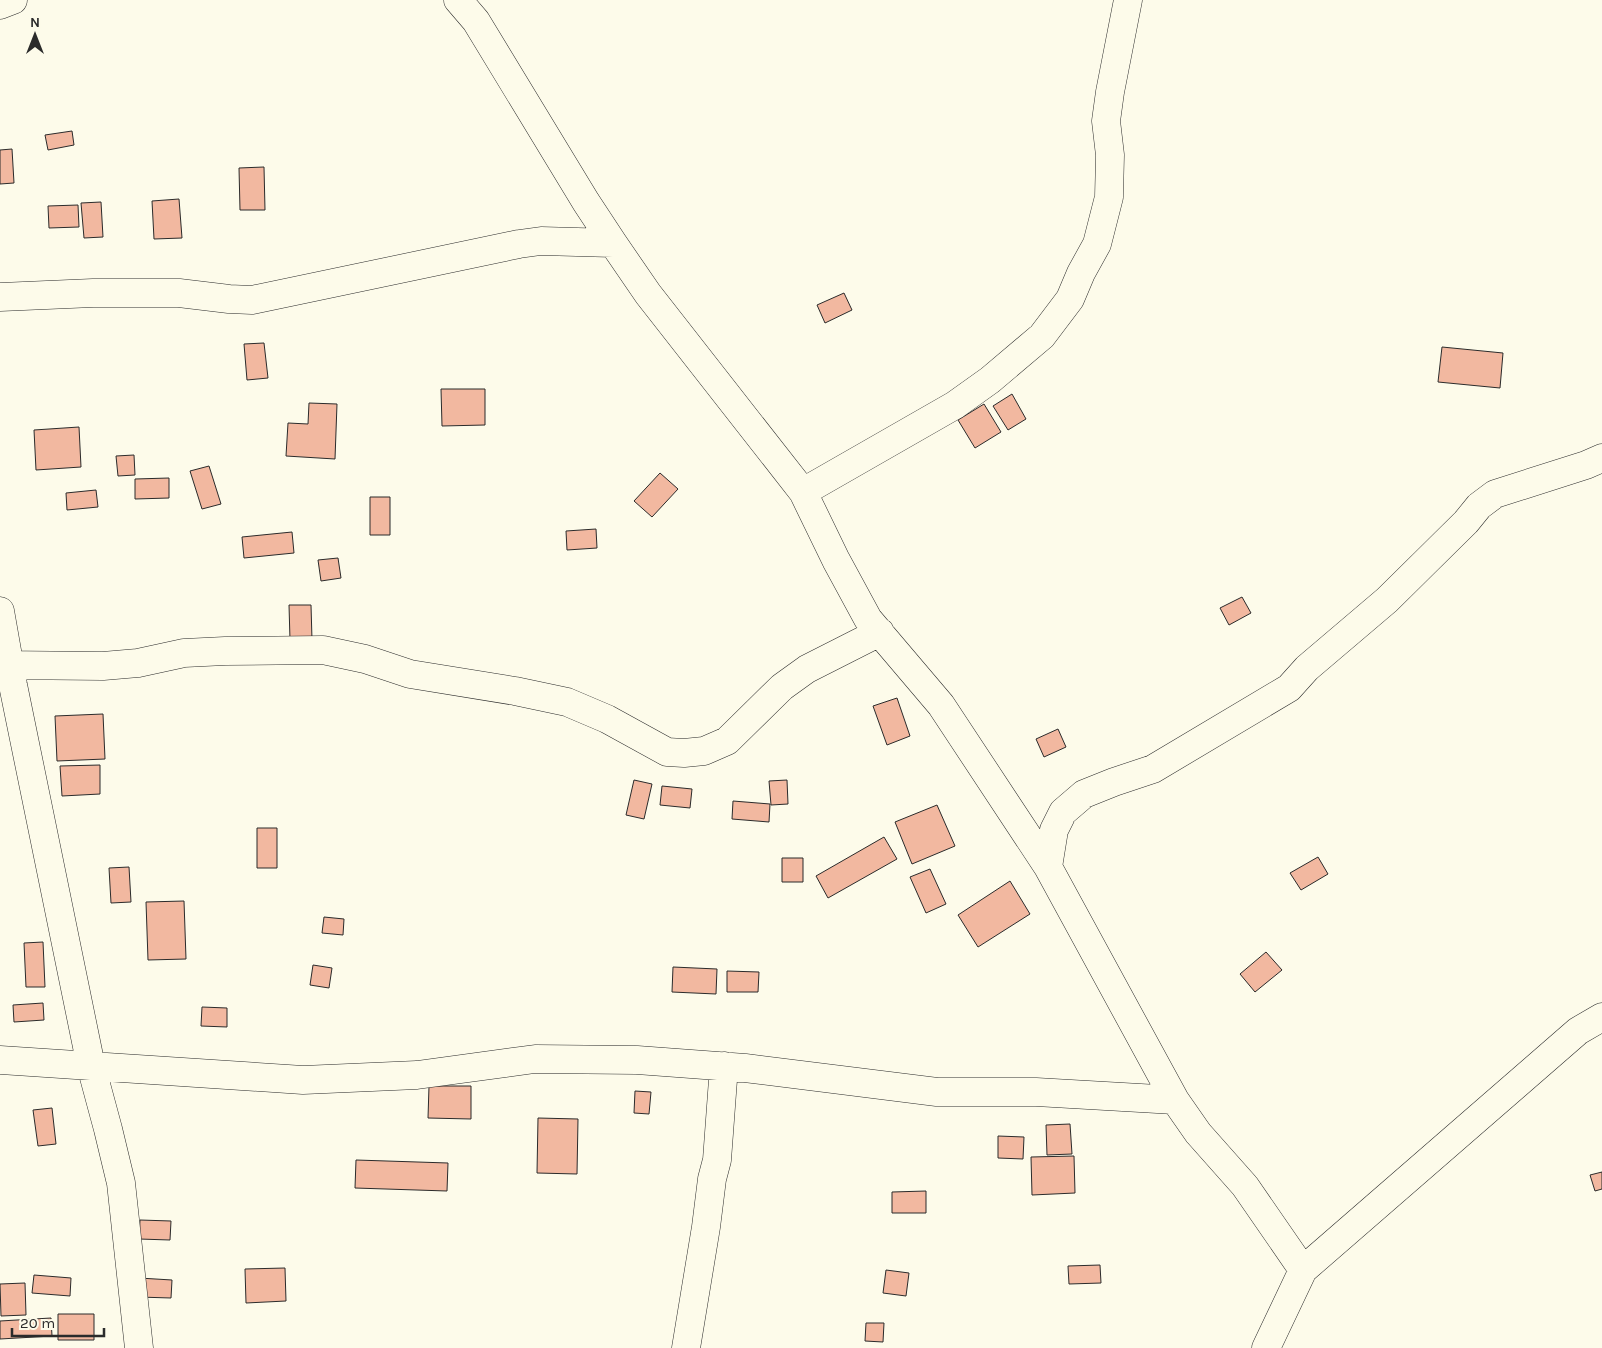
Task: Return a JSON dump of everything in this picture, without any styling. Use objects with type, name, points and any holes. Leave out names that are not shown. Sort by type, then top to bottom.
[{"type":"street","points":[[0,5],[13,0]]},
{"type":"street","points":[[458,0],[476,21],[586,202],[648,294],[803,492],[868,619],[941,705],[1048,867],[1175,1100],[1198,1133],[1245,1186],[1303,1270]]},
{"type":"street","points":[[803,492],[955,405],[990,380],[1042,336],[1070,299],[1097,244],[1109,197],[1110,154],[1106,121],[1128,0]]},
{"type":"street","points":[[0,296],[179,293],[252,300],[519,244],[541,241],[613,243]]},
{"type":"street","points":[[1048,867],[1054,830],[1063,812],[1084,794],[1153,769],[1289,688],[1307,668],[1387,600],[1466,522],[1479,506],[1495,494],[1586,465],[1602,458]]},
{"type":"street","points":[[0,611],[5,664],[91,1066],[121,1183],[139,1348]]},
{"type":"street","points":[[5,664],[103,666],[138,663],[184,652],[323,650],[365,659],[410,674],[515,691],[567,702],[607,719],[667,752],[684,753],[704,751],[727,741],[782,687],[807,669],[880,632]]},
{"type":"street","points":[[1266,1348],[1303,1270],[1578,1031],[1602,1017]]},
{"type":"street","points":[[0,1060],[304,1080],[417,1075],[535,1058],[637,1060],[724,1066],[937,1092],[1036,1092],[1175,1100]]},
{"type":"street","points":[[686,1348],[712,1178],[717,1160],[724,1066]]},
{"type":"building","points":[[72,131],[74,145],[48,150],[45,135]]},
{"type":"building","points":[[12,149],[14,183],[0,184],[0,150]]},
{"type":"building","points":[[264,167],[265,210],[240,210],[239,168]]},
{"type":"building","points":[[179,199],[182,238],[154,239],[152,201]]},
{"type":"building","points":[[101,202],[103,237],[84,238],[81,203]]},
{"type":"building","points":[[78,205],[79,227],[49,228],[48,206]]},
{"type":"building","points":[[844,293],[852,310],[825,323],[817,305]]},
{"type":"building","points":[[264,343],[268,378],[247,380],[244,344]]},
{"type":"building","points":[[1442,347],[1503,353],[1500,388],[1438,382]]},
{"type":"building","points":[[441,389],[485,389],[485,425],[442,426]]},
{"type":"building","points":[[1012,394],[1026,419],[1008,430],[993,406]]},
{"type":"building","points":[[309,403],[337,404],[335,459],[286,456],[288,423],[308,424]]},
{"type":"building","points":[[984,404],[1001,432],[975,448],[958,420]]},
{"type":"building","points":[[79,427],[81,467],[36,470],[34,430]]},
{"type":"building","points":[[134,455],[135,475],[118,476],[116,456]]},
{"type":"building","points":[[209,466],[221,504],[202,509],[190,471]]},
{"type":"building","points":[[660,473],[678,489],[652,517],[634,501]]},
{"type":"building","points":[[169,478],[169,498],[135,499],[135,479]]},
{"type":"building","points":[[96,490],[98,507],[67,510],[66,493]]},
{"type":"building","points":[[370,497],[390,497],[390,535],[370,535]]},
{"type":"building","points":[[596,529],[597,548],[567,550],[566,531]]},
{"type":"building","points":[[292,532],[294,553],[244,558],[242,537]]},
{"type":"building","points":[[338,558],[341,578],[321,581],[318,560]]},
{"type":"building","points":[[1242,597],[1251,613],[1229,625],[1220,608]]},
{"type":"building","points":[[289,605],[311,605],[312,640],[290,640]]},
{"type":"building","points":[[897,698],[910,736],[887,745],[873,706]]},
{"type":"building","points":[[103,714],[105,759],[57,761],[55,716]]},
{"type":"building","points":[[1058,729],[1066,747],[1044,757],[1036,739]]},
{"type":"building","points":[[100,765],[100,794],[62,796],[60,766]]},
{"type":"building","points":[[634,780],[652,784],[644,819],[626,815]]},
{"type":"building","points":[[787,780],[788,804],[771,805],[769,781]]},
{"type":"building","points":[[662,786],[692,789],[690,808],[660,805]]},
{"type":"building","points":[[733,801],[770,804],[769,822],[732,819]]},
{"type":"building","points":[[937,805],[955,846],[912,864],[895,822]]},
{"type":"building","points":[[257,828],[277,828],[277,868],[257,868]]},
{"type":"building","points":[[884,837],[897,859],[828,898],[816,876]]},
{"type":"building","points":[[1318,857],[1328,874],[1301,890],[1290,873]]},
{"type":"building","points":[[782,858],[803,858],[803,882],[782,882]]},
{"type":"building","points":[[129,867],[131,902],[111,903],[109,868]]},
{"type":"building","points":[[930,869],[946,904],[926,913],[910,877]]},
{"type":"building","points":[[1010,881],[1030,914],[978,947],[958,915]]},
{"type":"building","points":[[184,901],[186,959],[148,960],[146,902]]},
{"type":"building","points":[[324,917],[344,919],[343,935],[322,933]]},
{"type":"building","points":[[43,942],[45,987],[26,987],[24,943]]},
{"type":"building","points":[[1266,952],[1282,970],[1255,992],[1240,974]]},
{"type":"building","points":[[313,965],[332,968],[329,988],[310,985]]},
{"type":"building","points":[[673,967],[717,969],[716,994],[672,992]]},
{"type":"building","points":[[727,971],[759,972],[758,992],[727,992]]},
{"type":"building","points":[[43,1003],[44,1020],[14,1022],[13,1005]]},
{"type":"building","points":[[202,1007],[227,1008],[227,1027],[201,1026]]},
{"type":"building","points":[[429,1086],[471,1086],[471,1119],[428,1118]]},
{"type":"building","points":[[635,1091],[651,1092],[649,1114],[634,1113]]},
{"type":"building","points":[[52,1108],[56,1144],[38,1146],[33,1110]]},
{"type":"building","points":[[538,1118],[578,1119],[577,1174],[537,1173]]},
{"type":"building","points":[[1070,1124],[1072,1154],[1047,1155],[1046,1125]]},
{"type":"building","points":[[998,1136],[1024,1137],[1023,1159],[998,1158]]},
{"type":"building","points":[[1074,1156],[1075,1193],[1032,1195],[1031,1157]]},
{"type":"building","points":[[356,1160],[448,1163],[447,1191],[355,1188]]},
{"type":"building","points":[[1602,1172],[1602,1189],[1595,1191],[1590,1175]]},
{"type":"building","points":[[926,1191],[926,1213],[892,1213],[892,1192]]},
{"type":"building","points":[[140,1220],[171,1221],[170,1240],[139,1239]]},
{"type":"building","points":[[1100,1265],[1101,1283],[1069,1284],[1068,1266]]},
{"type":"building","points":[[285,1268],[286,1301],[246,1303],[245,1269]]},
{"type":"building","points":[[886,1270],[909,1273],[906,1296],[883,1293]]},
{"type":"building","points":[[34,1275],[71,1278],[70,1296],[32,1293]]},
{"type":"building","points":[[139,1278],[172,1280],[171,1298],[138,1297]]},
{"type":"building","points":[[25,1283],[26,1315],[1,1316],[0,1284]]},
{"type":"building","points":[[58,1314],[94,1314],[94,1340],[58,1340]]},
{"type":"building","points":[[51,1318],[52,1336],[0,1339],[0,1321]]},
{"type":"building","points":[[866,1323],[884,1323],[883,1342],[865,1341]]}]
